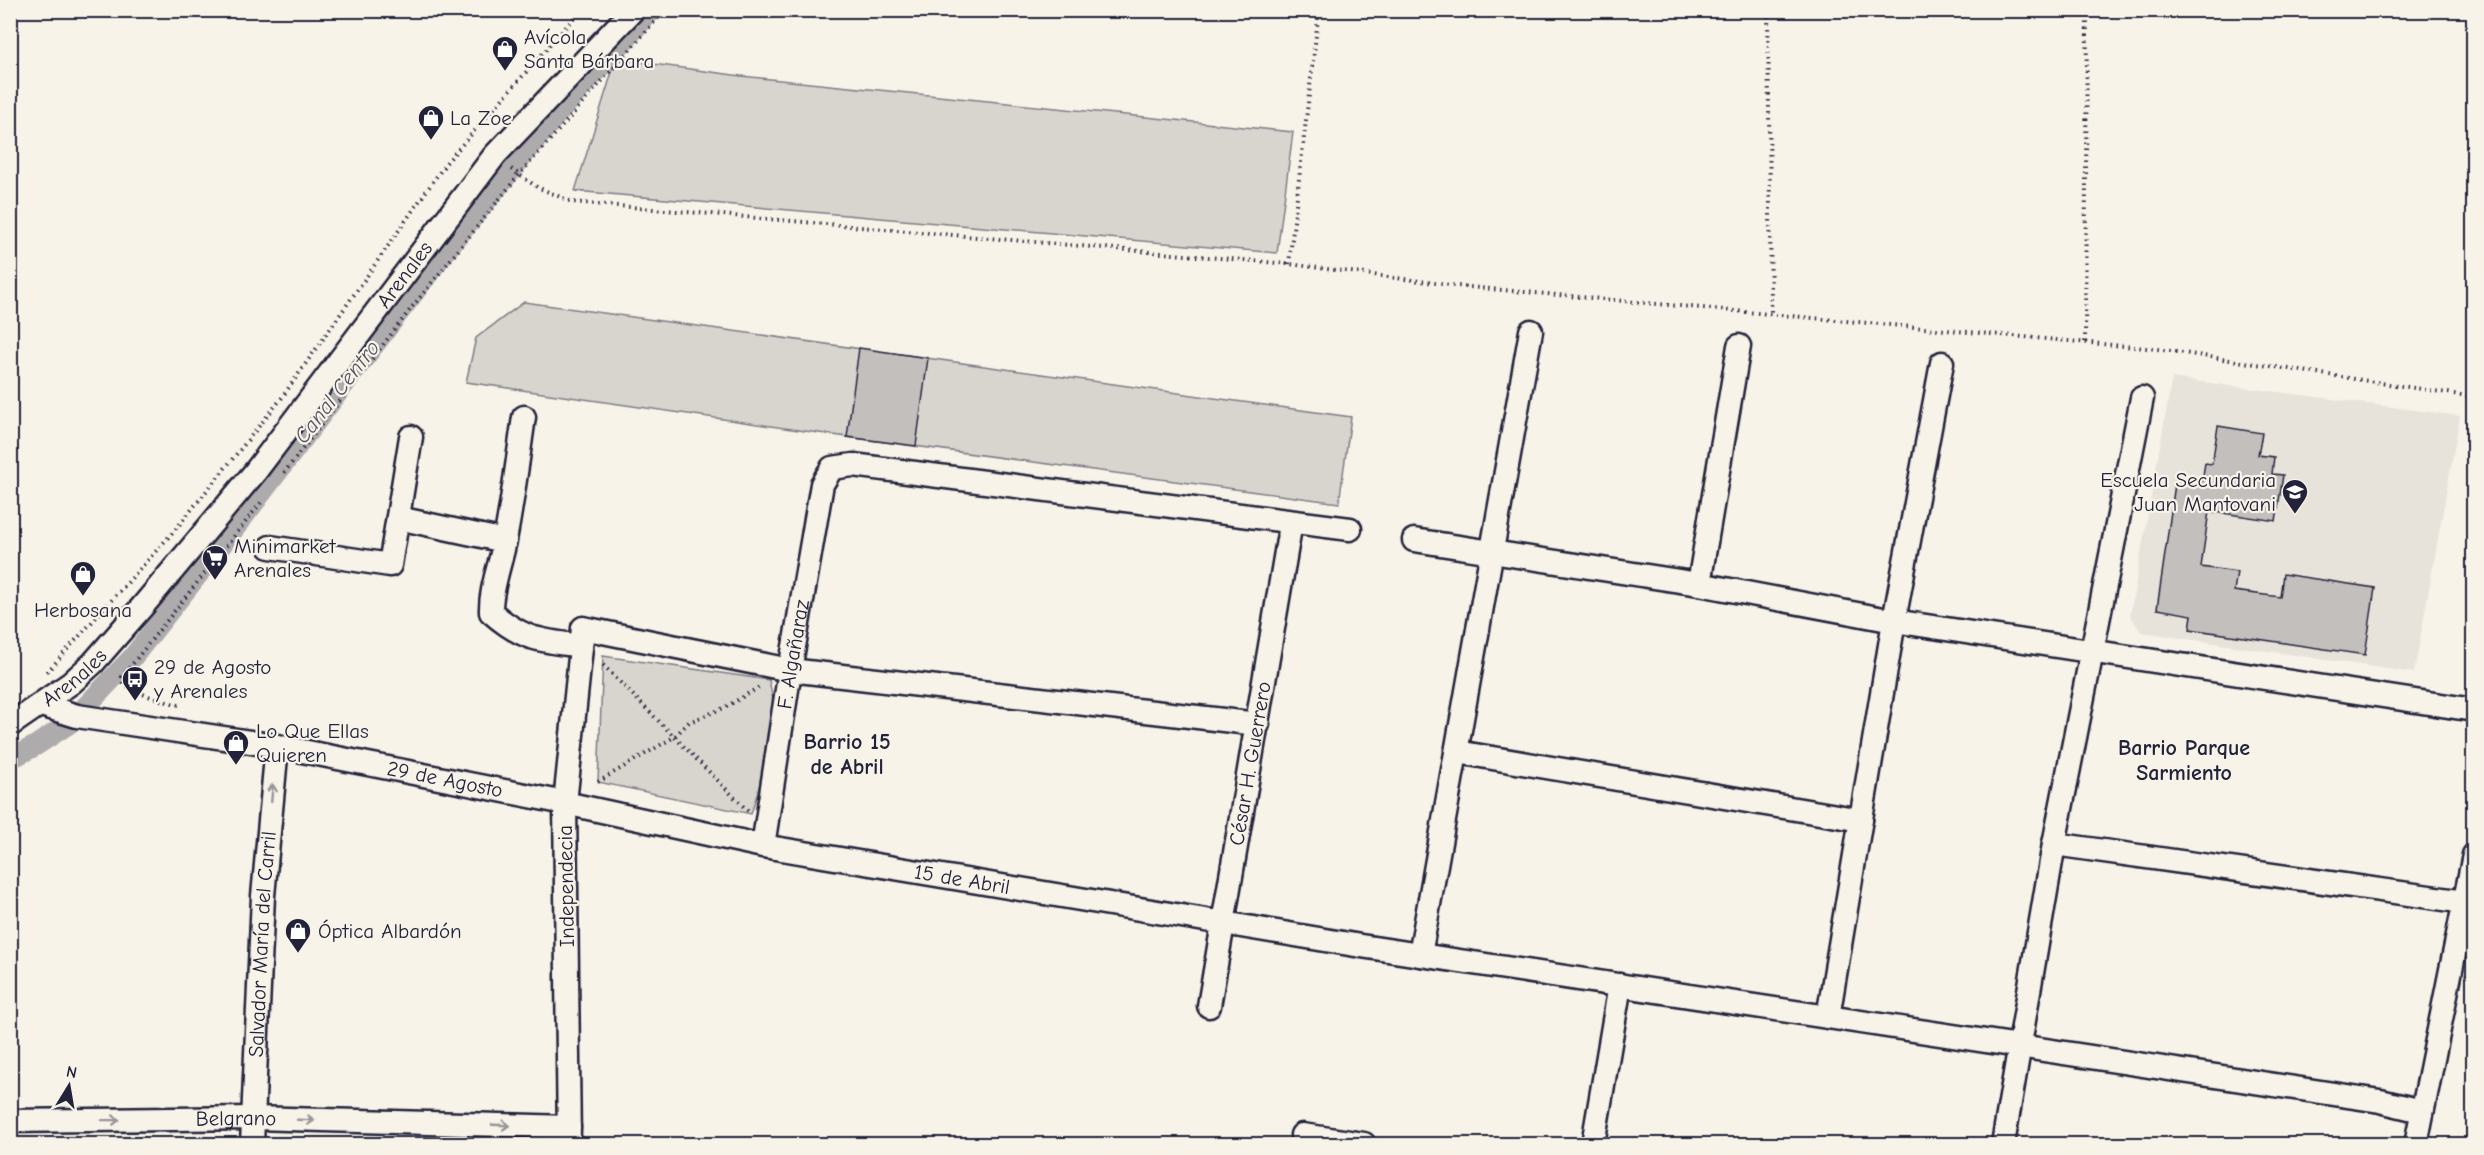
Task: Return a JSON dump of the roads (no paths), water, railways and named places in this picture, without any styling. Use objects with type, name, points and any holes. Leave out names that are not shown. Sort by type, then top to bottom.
[{"type":"street","name":"Arenales","points":[[10,725],[41,705],[86,670],[142,607],[255,472],[495,155],[633,10]]},
{"type":"street","points":[[1420,955],[1531,331]]},
{"type":"street","points":[[1699,584],[1738,346]]},
{"type":"street","points":[[1828,1017],[1894,621],[1941,363]]},
{"type":"street","points":[[2002,1144],[2054,844],[2142,398]]},
{"type":"street","points":[[524,417],[505,540],[491,599],[491,612],[510,629],[536,640],[582,637],[790,670],[1258,724]]},
{"type":"street","points":[[270,547],[390,565],[411,437]]},
{"type":"street","name":"F. Algañaraz","points":[[763,846],[822,484],[832,468],[853,465],[1291,522]]},
{"type":"street","points":[[398,518],[505,540]]},
{"type":"street","points":[[1291,522],[1350,529]]},
{"type":"street","name":"César H. Guerrero","points":[[1209,1006],[1291,522]]},
{"type":"street","points":[[1414,540],[1699,584],[1894,621],[2474,710]]},
{"type":"street","name":"Independecia","points":[[569,1136],[565,803],[582,637]]},
{"type":"street","name":"29 de Agosto","points":[[41,705],[72,715],[277,746],[565,803]]},
{"type":"street","name":"Salvador María del Carril","points":[[252,1144],[263,896],[277,746]]},
{"type":"street","points":[[1457,752],[1861,820]]},
{"type":"street","name":"15 de Abril","points":[[565,803],[763,846],[1361,946],[2380,1101],[2422,1110]]},
{"type":"street","points":[[2054,844],[2464,902]]},
{"type":"street","points":[[2416,1144],[2474,855]]},
{"type":"street","points":[[1593,1144],[1620,986]]},
{"type":"street","name":"Belgrano","points":[[10,1121],[253,1118],[569,1136]]},
{"type":"street","points":[[1302,1135],[1364,1144]]},
{"type":"waterway","name":"Canal Centro","points":[[10,759],[70,723],[132,658],[238,524],[448,248],[553,119],[652,10]]},
{"type":"place","name":"Avícola Santa Bárbara","points":[[505,72]]},
{"type":"place","name":"La Zoe","points":[[431,141]]},
{"type":"place","name":"Escuela Secundaria Juan Mantovani","points":[[2295,515]]},
{"type":"place","name":"Minimarket Arenales","points":[[215,581]]},
{"type":"place","name":"Herbosana","points":[[83,597]]},
{"type":"place","name":"29 de Agosto y Arenales","points":[[135,702]]},
{"type":"place","name":"Lo Que Ellas Quieren","points":[[236,766]]},
{"type":"place","name":"Óptica Albardón","points":[[298,954]]},
{"type":"district","name":"Barrio 15 de Abril","points":[[847,754]]},
{"type":"district","name":"Barrio Parque Sarmiento","points":[[2184,760]]}]
